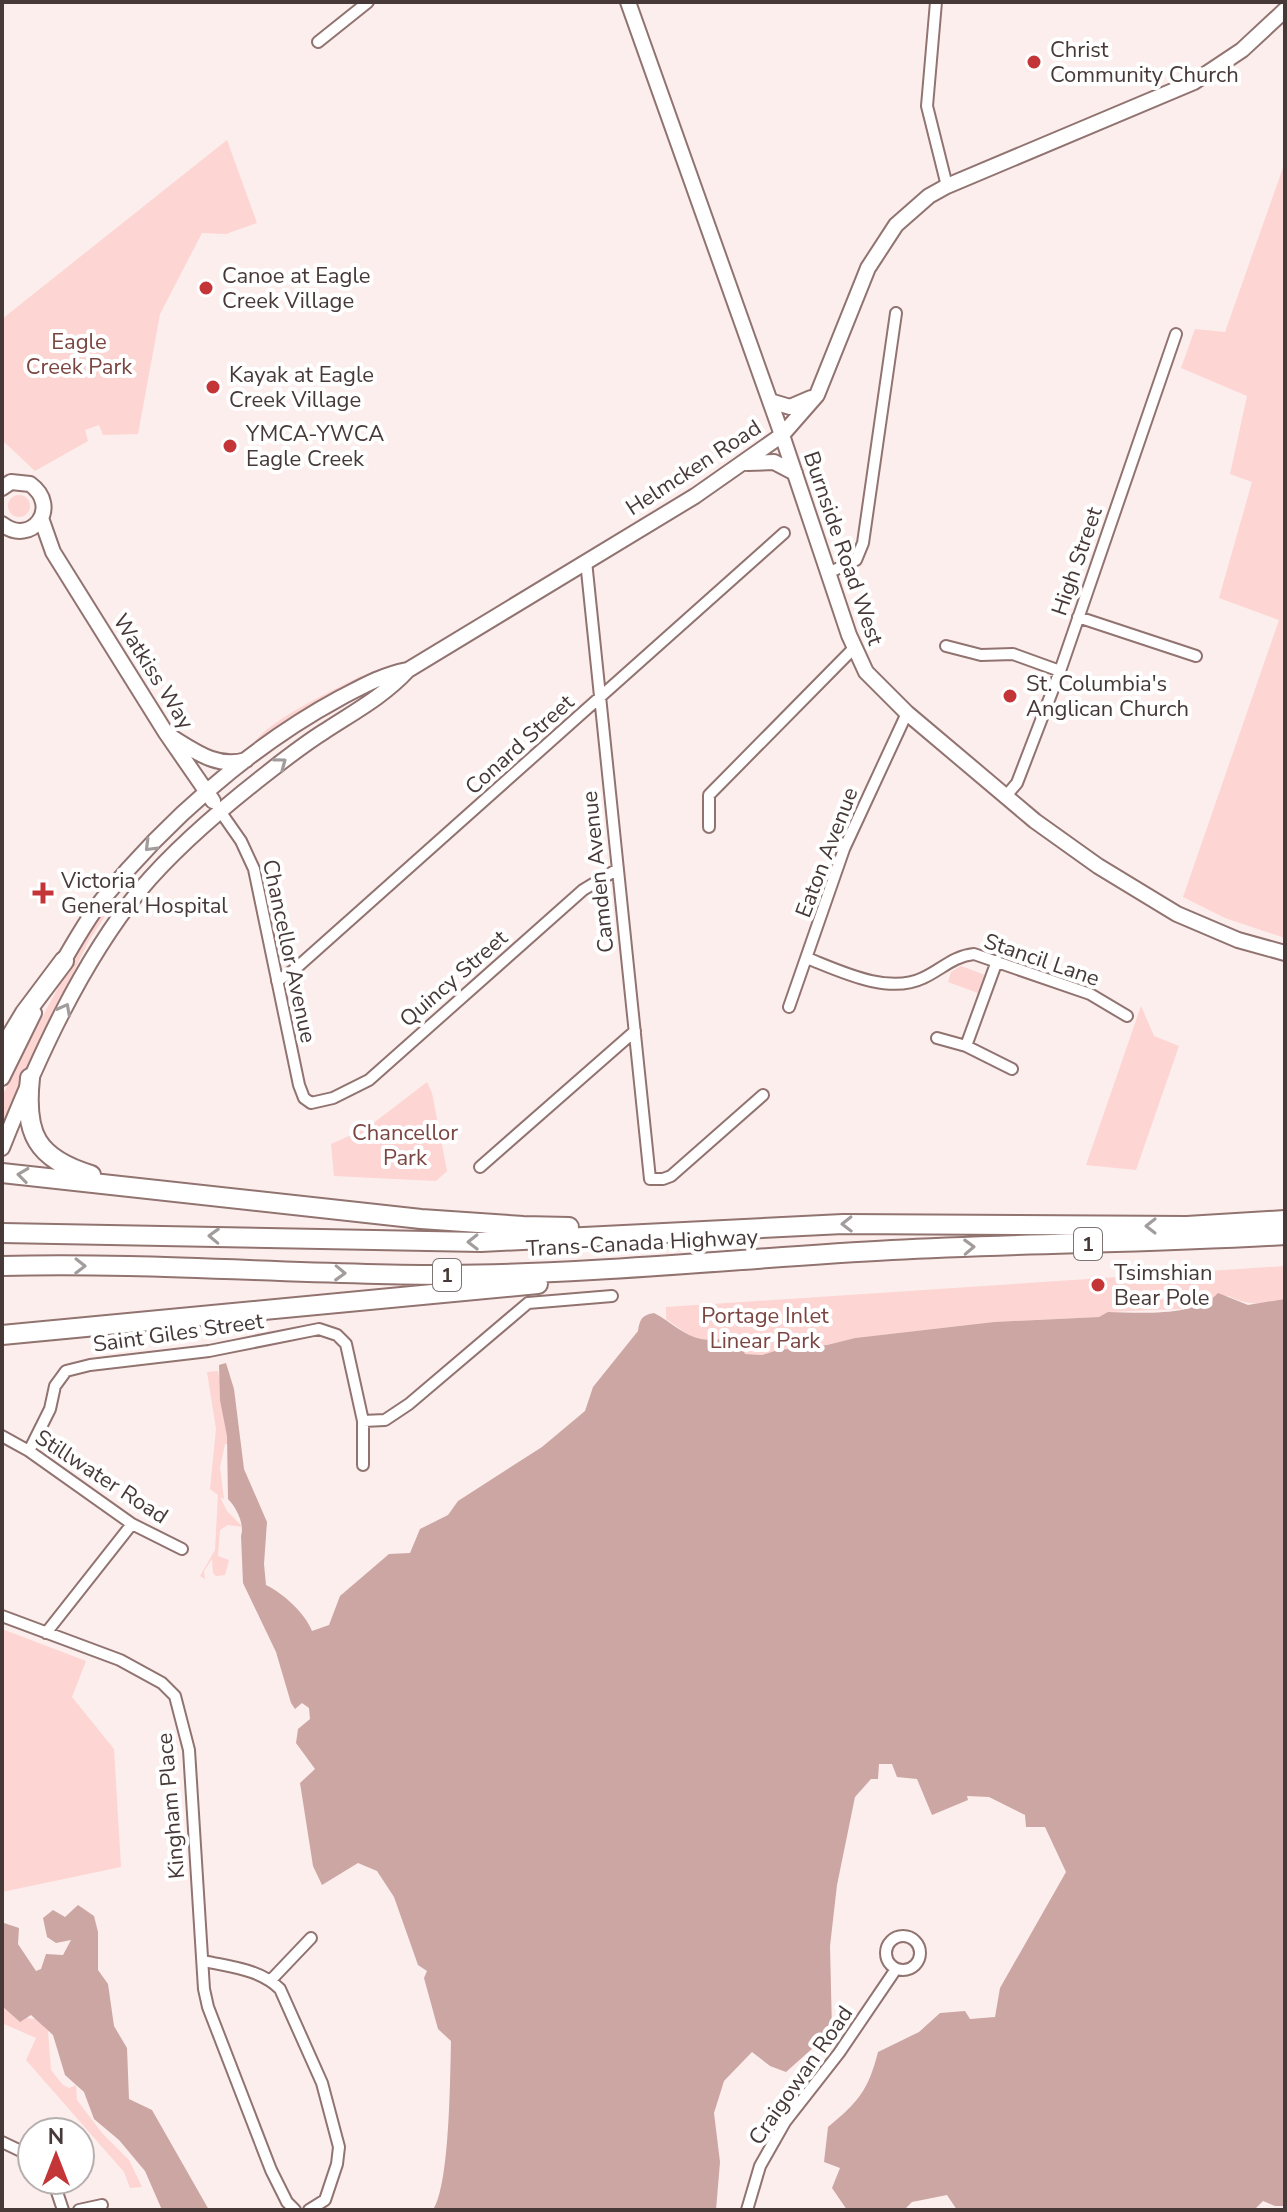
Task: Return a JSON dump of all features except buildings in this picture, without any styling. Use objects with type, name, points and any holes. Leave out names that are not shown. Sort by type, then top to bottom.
[{"type":"highway","points":[[2,1051],[25,1013],[64,961]]},
{"type":"highway","points":[[30,1078],[28,1120],[46,1153],[56,1162],[82,1173],[156,1188]]},
{"type":"highway","points":[[2,1173],[367,1214],[523,1226],[602,1227],[736,1219],[803,1225]]},
{"type":"highway","name":"Trans-Canada Highway","points":[[2,1233],[481,1242],[803,1225],[1187,1226],[1285,1220]]},
{"type":"highway","name":"Trans-Canada Highway","points":[[2,1266],[493,1274],[891,1250],[1140,1243],[1285,1235]]},
{"type":"highway","points":[[2,1335],[641,1275],[847,1261],[891,1250]]},
{"type":"highway","points":[[2,1342],[25,1333]]},
{"type":"main road","name":"Burnside Road West","points":[[628,2],[854,648],[866,672],[907,713],[1053,834],[1156,902],[1216,932],[1285,953]]},
{"type":"main road","name":"Helmcken Road","points":[[2,1148],[30,1078],[79,985],[140,890],[220,811],[321,733],[391,689],[408,670],[695,496],[782,435],[817,395],[868,268],[896,225],[929,196],[1194,82],[1242,50],[1285,10]]},
{"type":"main road","points":[[770,401],[790,407],[817,395]]},
{"type":"main road","points":[[742,464],[774,462],[795,473]]},
{"type":"main road","points":[[2,471],[20,482]]},
{"type":"main road","points":[[2,488],[11,482],[20,482]]},
{"type":"main road","name":"Watkiss Way","points":[[20,482],[30,484],[43,497],[41,518],[53,552],[166,733],[220,811]]},
{"type":"main road","points":[[2,524],[18,531],[29,529],[41,518]]},
{"type":"main road","name":"Watkiss Way","points":[[29,529],[53,552]]},
{"type":"main road","name":"Helmcken Road","points":[[2,1078],[27,1026],[91,915],[165,831],[294,725],[384,675],[408,670]]},
{"type":"main road","points":[[166,733],[215,761],[236,763],[248,760]]},
{"type":"street","points":[[318,42],[368,2]]},
{"type":"street","points":[[936,2],[927,106],[947,186]]},
{"type":"street","points":[[828,573],[856,560],[863,543],[896,313]]},
{"type":"street","name":"High Street","points":[[1006,796],[1017,783],[1060,671],[1176,334]]},
{"type":"street","name":"Conard Street","points":[[277,981],[294,970],[784,533]]},
{"type":"street","name":"Camden Avenue","points":[[586,561],[650,1179],[671,1176],[763,1095]]},
{"type":"street","points":[[1078,617],[1196,656]]},
{"type":"street","points":[[946,646],[981,655],[1013,654],[1060,671]]},
{"type":"street","points":[[709,827],[709,795],[854,648]]},
{"type":"street","name":"Eaton Avenue","points":[[789,1007],[844,849],[907,713]]},
{"type":"street","name":"Chancellor Avenue","points":[[220,811],[241,841],[254,869],[299,1085],[304,1098],[311,1103]]},
{"type":"street","name":"Quincy Street","points":[[311,1103],[343,1095],[369,1080],[583,890],[616,870]]},
{"type":"street","name":"Stancil Lane","points":[[807,958],[846,973],[904,984],[926,977],[965,955],[974,954],[1090,994],[1127,1016]]},
{"type":"street","points":[[966,1046],[997,961]]},
{"type":"street","points":[[480,1167],[635,1031]]},
{"type":"street","points":[[937,1038],[966,1046],[1012,1069]]},
{"type":"street","points":[[363,1465],[363,1421],[385,1420],[409,1404],[528,1303],[612,1296]]},
{"type":"street","name":"Saint Giles Street","points":[[29,1451],[50,1409],[55,1386],[66,1371],[90,1365],[209,1351],[319,1329],[337,1335],[346,1344],[363,1421]]},
{"type":"street","name":"Stillwater Road","points":[[2,1436],[29,1451],[132,1524],[182,1549]]},
{"type":"street","points":[[46,1633],[132,1524]]},
{"type":"street","name":"Kingham Place","points":[[2,1616],[120,1660],[162,1683],[175,1696],[189,1750],[204,1989],[211,2018],[271,2170],[287,2202],[295,2210]]},
{"type":"street","points":[[271,1980],[311,1938]]},
{"type":"street","points":[[204,1961],[271,1980],[280,1989],[298,2026],[322,2083],[339,2147],[337,2164],[325,2200],[309,2210]]},
{"type":"street","name":"Craigowan Road","points":[[747,2210],[760,2166],[785,2122],[839,2053],[896,1969]]},
{"type":"street","points":[[79,2210],[102,2205]]},
{"type":"green space","name":"Eagle Creek Park","points":[[227,140],[257,223],[226,234],[202,233],[160,314],[138,434],[103,435],[99,425],[85,430],[88,441],[35,471],[2,440],[2,319]]},
{"type":"green space","points":[[1285,162],[1285,938],[1225,918],[1183,897],[1279,620],[1219,598],[1252,482],[1230,474],[1247,396],[1181,368],[1195,329],[1225,332]]},
{"type":"green space","points":[[19,495],[27,498],[30,506],[27,514],[19,517],[11,514],[8,506],[11,498]]},
{"type":"green space","points":[[362,678],[304,710],[254,743],[288,715]]},
{"type":"green space","points":[[111,899],[115,901],[88,942],[2,1128],[2,1097],[14,1070],[85,937]]},
{"type":"green space","points":[[961,966],[985,975],[978,993],[948,982],[951,972]]},
{"type":"green space","points":[[1141,1006],[1154,1036],[1179,1046],[1136,1170],[1086,1165]]},
{"type":"green space","name":"Chancellor Park","points":[[427,1082],[432,1093],[447,1171],[436,1181],[334,1176],[331,1144],[367,1128]]},
{"type":"green space","name":"Portage Inlet Linear Park","points":[[1285,1266],[1285,1299],[1269,1302],[1256,1304],[1228,1296],[1196,1308],[994,1322],[855,1338],[762,1355],[745,1354],[740,1341],[735,1339],[696,1338],[666,1319],[666,1307]]},
{"type":"green space","points":[[218,1371],[229,1444],[225,1444],[220,1467],[224,1499],[220,1497],[227,1511],[243,1527],[228,1525],[220,1530],[218,1556],[229,1560],[225,1575],[216,1576],[213,1573],[212,1559],[204,1571],[205,1579],[200,1576],[215,1550],[218,1495],[210,1489],[216,1429],[207,1372]]},
{"type":"green space","points":[[2,1629],[86,1661],[72,1697],[114,1749],[121,1867],[2,1892]]},
{"type":"green space","points":[[2,2001],[25,2018],[37,2019],[48,2031],[51,2070],[63,2085],[69,2088],[76,2085],[77,2100],[89,2116],[75,2116],[26,2060],[36,2038],[4,2024]]},
{"type":"green space","points":[[96,2125],[129,2160],[142,2187],[130,2188],[124,2172],[96,2140]]},
{"type":"shaded area","points":[[1218,1293],[1248,1305],[1285,1299],[1285,2206],[1263,2201],[1254,2210],[957,2210],[947,2195],[912,2202],[904,2210],[847,2210],[832,2188],[840,2168],[824,2162],[828,2127],[860,2095],[878,2052],[919,2032],[940,2013],[965,2011],[970,2019],[995,2017],[1000,1988],[1066,1872],[1045,1827],[1026,1827],[1025,1815],[989,1797],[967,1796],[968,1800],[932,1815],[917,1779],[897,1777],[892,1764],[879,1764],[878,1779],[871,1779],[855,1797],[837,1885],[830,1946],[832,2031],[786,2072],[770,2066],[752,2052],[724,2081],[714,2113],[720,2162],[716,2210],[433,2210],[439,2197],[446,2155],[451,2041],[438,2029],[424,1978],[427,1971],[418,1965],[394,1897],[377,1871],[358,1863],[322,1885],[313,1866],[300,1783],[315,1769],[296,1743],[298,1729],[310,1719],[309,1708],[302,1703],[295,1709],[291,1703],[276,1652],[243,1583],[242,1526],[237,1511],[228,1499],[227,1436],[220,1400],[219,1365],[226,1363],[234,1389],[244,1469],[267,1522],[266,1585],[293,1605],[312,1631],[329,1625],[340,1596],[389,1554],[410,1553],[420,1529],[448,1515],[458,1501],[542,1447],[585,1411],[593,1387],[638,1331],[644,1316],[654,1313],[683,1332],[706,1340],[740,1341],[745,1354],[762,1355],[855,1338],[994,1322],[1099,1317],[1108,1312],[1182,1310],[1209,1301]]},
{"type":"shaded area","points":[[78,1905],[94,1916],[98,1932],[98,1970],[108,1984],[114,2026],[127,2048],[129,2099],[152,2110],[209,2210],[162,2210],[145,2171],[119,2140],[96,2121],[84,2092],[65,2075],[53,2035],[31,2015],[20,2022],[2,2006],[2,1925],[19,1928],[18,1944],[36,1971],[41,1969],[46,1954],[63,1955],[71,1940],[56,1943],[47,1937],[43,1918],[53,1910],[65,1917]]},
{"type":"place","name":"Christ Community Church","points":[[1034,62]]},
{"type":"place","name":"Canoe at Eagle Creek Village","points":[[206,288]]},
{"type":"place","name":"Kayak at Eagle Creek Village","points":[[213,387]]},
{"type":"place","name":"YMCA-YWCA Eagle Creek","points":[[230,446]]},
{"type":"place","name":"St. Columbia's Anglican Church","points":[[1010,696]]},
{"type":"place","name":"Victoria General Hospital","points":[[43,893]]},
{"type":"place","name":"Tsimshian Bear Pole","points":[[1098,1285]]}]
